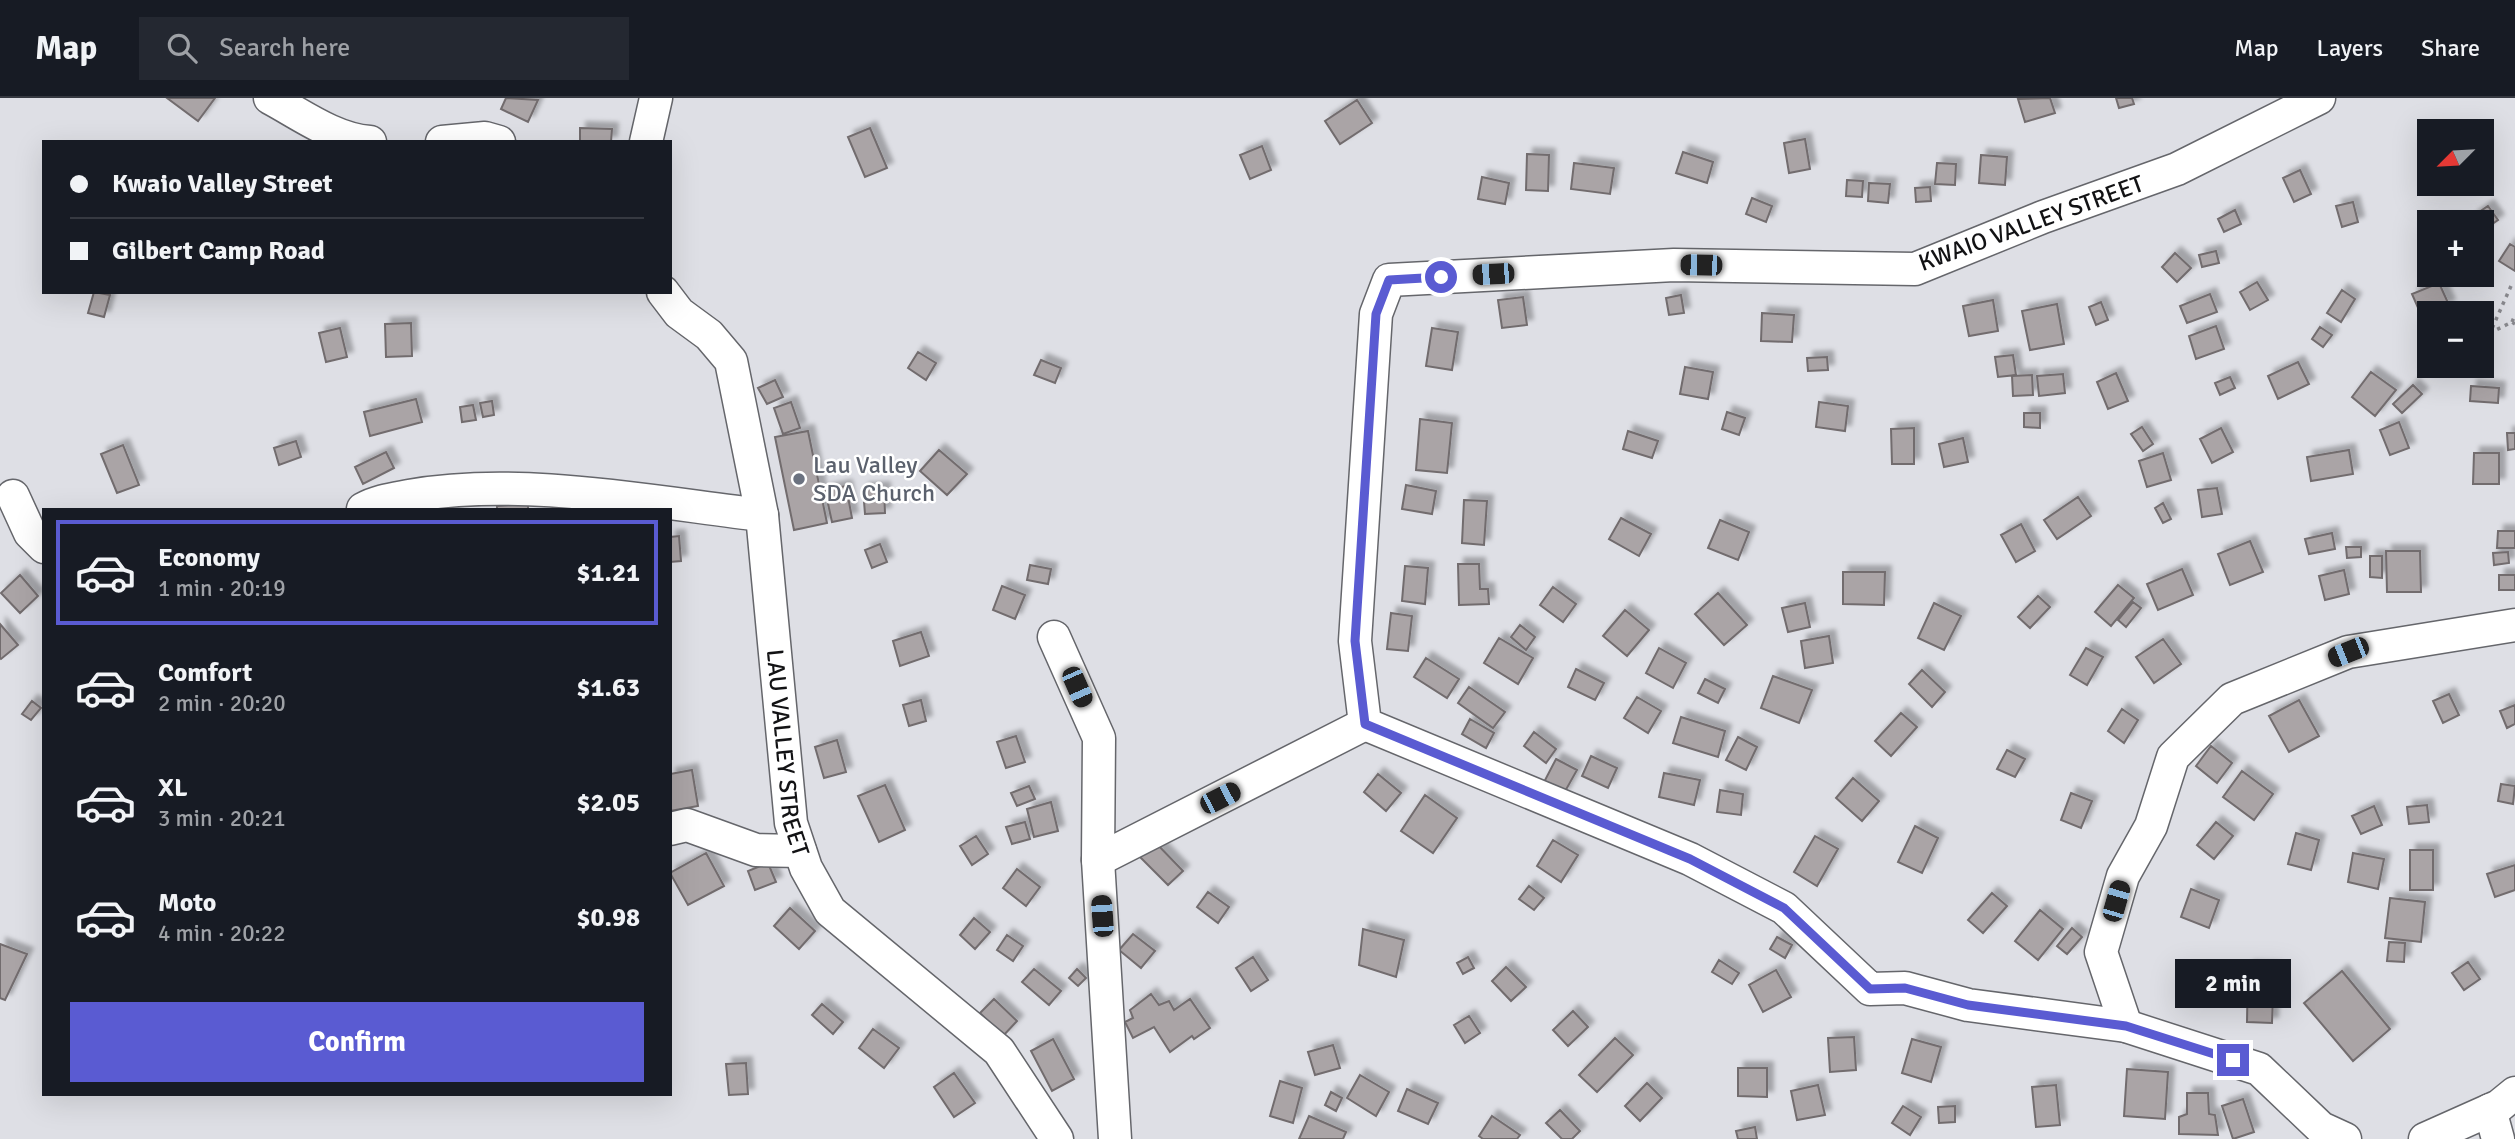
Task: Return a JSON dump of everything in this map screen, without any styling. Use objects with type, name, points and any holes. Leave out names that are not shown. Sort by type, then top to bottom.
[{"type":"street","points":[[270,98],[356,140]]},
{"type":"street","points":[[646,140],[656,98]]},
{"type":"street","name":"KWAIO VALLEY STREET","points":[[1365,724],[1355,641],[1376,314],[1389,280],[1674,265],[1915,269],[2043,217],[2177,169],[2319,98]]},
{"type":"street","points":[[464,140],[492,140]]},
{"type":"street","name":"LAU VALLEY STREET","points":[[665,294],[679,313],[709,335],[731,361],[762,515],[791,823],[806,868],[830,911],[999,1051],[1056,1139]]},
{"type":"street","points":[[365,508],[374,503],[443,490],[558,491],[762,515]]},
{"type":"street","points":[[13,496],[30,533],[42,545]]},
{"type":"street","points":[[2126,1026],[2101,952],[2123,876],[2151,826],[2173,757],[2232,699],[2348,652],[2515,625]]},
{"type":"street","points":[[1054,636],[1100,738],[1098,860],[1115,1139]]},
{"type":"street","points":[[1098,860],[1365,724],[1690,859],[1784,908],[1870,989],[1905,988],[1968,1005],[2126,1026],[2259,1069],[2321,1128],[2345,1139]]},
{"type":"street","points":[[672,829],[687,825],[756,850],[800,851]]},
{"type":"street","points":[[2426,1139],[2501,1114]]},
{"type":"path","points":[[2511,286],[2490,333],[2513,323],[2515,315]]},
{"type":"building","points":[[167,98],[215,98],[198,121]]},
{"type":"building","points":[[506,98],[538,100],[528,122],[501,109]]},
{"type":"building","points":[[2050,98],[2055,113],[2025,122],[2018,99]]},
{"type":"building","points":[[2116,98],[2132,98],[2134,104],[2119,108]]},
{"type":"building","points":[[1357,100],[1372,123],[1340,144],[1325,121]]},
{"type":"building","points":[[580,128],[612,129],[611,140],[580,140]]},
{"type":"building","points":[[870,128],[887,168],[865,177],[848,137]]},
{"type":"building","points":[[1805,139],[1810,169],[1789,173],[1784,143]]},
{"type":"building","points":[[1262,146],[1271,170],[1250,179],[1240,155]]},
{"type":"building","points":[[1683,152],[1713,162],[1707,183],[1676,173]]},
{"type":"building","points":[[1527,154],[1549,155],[1548,191],[1526,190]]},
{"type":"building","points":[[1981,155],[2007,157],[2005,185],[1979,183]]},
{"type":"building","points":[[1574,163],[1614,168],[1610,194],[1571,189]]},
{"type":"building","points":[[1937,163],[1956,164],[1955,185],[1935,184]]},
{"type":"building","points":[[2300,170],[2311,194],[2294,202],[2283,178]]},
{"type":"building","points":[[1482,177],[1509,183],[1505,204],[1478,199]]},
{"type":"building","points":[[1847,180],[1863,181],[1862,197],[1846,196]]},
{"type":"building","points":[[1869,183],[1890,184],[1888,203],[1868,201]]},
{"type":"building","points":[[1930,187],[1931,201],[1916,202],[1915,188]]},
{"type":"building","points":[[1752,198],[1772,206],[1766,222],[1746,214]]},
{"type":"building","points":[[2353,202],[2358,222],[2342,227],[2336,206]]},
{"type":"building","points":[[2235,210],[2241,224],[2224,232],[2218,219]]},
{"type":"building","points":[[2510,244],[2515,247],[2515,271],[2499,261]]},
{"type":"building","points":[[2216,251],[2219,263],[2202,267],[2199,255]]},
{"type":"building","points":[[2175,253],[2191,268],[2177,282],[2162,267]]},
{"type":"building","points":[[2257,282],[2268,300],[2250,310],[2240,292]]},
{"type":"building","points":[[2429,287],[2441,287],[2447,301],[2417,301],[2417,306],[2412,294]]},
{"type":"building","points":[[2342,290],[2355,299],[2341,322],[2327,313]]},
{"type":"building","points":[[93,294],[110,295],[104,317],[88,313]]},
{"type":"building","points":[[2210,294],[2217,312],[2187,323],[2180,306]]},
{"type":"building","points":[[1681,295],[1684,313],[1669,315],[1666,298]]},
{"type":"building","points":[[1523,297],[1527,325],[1502,328],[1498,300]]},
{"type":"building","points":[[1993,300],[1998,331],[1969,336],[1963,306]]},
{"type":"building","points":[[2101,302],[2108,320],[2096,325],[2089,307]]},
{"type":"building","points":[[2057,304],[2064,344],[2030,350],[2022,311]]},
{"type":"building","points":[[1762,313],[1794,315],[1792,342],[1761,341]]},
{"type":"building","points":[[411,323],[412,356],[386,357],[385,324]]},
{"type":"building","points":[[2216,326],[2224,349],[2196,359],[2189,336]]},
{"type":"building","points":[[2320,327],[2332,335],[2323,347],[2312,339]]},
{"type":"building","points":[[340,328],[347,357],[326,362],[319,333]]},
{"type":"building","points":[[1432,328],[1458,332],[1452,370],[1426,366]]},
{"type":"building","points":[[918,352],[936,363],[926,380],[908,368]]},
{"type":"building","points":[[2013,355],[2016,375],[1998,377],[1995,357]]},
{"type":"building","points":[[1827,357],[1828,370],[1808,371],[1807,358]]},
{"type":"building","points":[[1041,360],[1061,368],[1055,383],[1034,375]]},
{"type":"building","points":[[2298,362],[2309,384],[2278,399],[2268,376]]},
{"type":"building","points":[[1685,367],[1713,372],[1708,399],[1680,394]]},
{"type":"building","points":[[2371,372],[2396,390],[2375,416],[2352,397]]},
{"type":"building","points":[[2116,373],[2128,401],[2108,409],[2097,382]]},
{"type":"building","points":[[2063,374],[2065,393],[2039,396],[2037,376]]},
{"type":"building","points":[[2032,375],[2033,395],[2013,396],[2012,376]]},
{"type":"building","points":[[2230,377],[2235,388],[2220,395],[2215,383]]},
{"type":"building","points":[[775,380],[783,397],[767,404],[758,388]]},
{"type":"building","points":[[2413,385],[2422,394],[2402,413],[2393,404]]},
{"type":"building","points":[[2471,386],[2499,388],[2498,403],[2470,401]]},
{"type":"building","points":[[416,399],[422,422],[370,436],[364,412]]},
{"type":"building","points":[[492,401],[494,415],[483,417],[480,403]]},
{"type":"building","points":[[791,402],[800,428],[783,434],[774,408]]},
{"type":"building","points":[[1819,402],[1848,406],[1845,431],[1816,427]]},
{"type":"building","points":[[473,405],[476,420],[462,422],[460,407]]},
{"type":"building","points":[[1727,412],[1745,418],[1739,435],[1722,429]]},
{"type":"building","points":[[2024,413],[2040,413],[2040,428],[2024,427]]},
{"type":"building","points":[[1420,419],[1452,423],[1447,473],[1416,470]]},
{"type":"building","points":[[2399,422],[2409,448],[2390,455],[2380,430]]},
{"type":"building","points":[[2142,427],[2153,444],[2143,451],[2131,434]]},
{"type":"building","points":[[1914,428],[1914,464],[1892,464],[1891,429]]},
{"type":"building","points":[[2221,428],[2233,452],[2212,463],[2200,439]]},
{"type":"building","points":[[808,431],[827,523],[794,530],[775,437]]},
{"type":"building","points":[[1628,431],[1658,441],[1652,458],[1623,449]]},
{"type":"building","points":[[2507,433],[2515,433],[2515,449],[2508,450]]},
{"type":"building","points":[[1963,438],[1968,462],[1944,467],[1939,444]]},
{"type":"building","points":[[296,441],[301,457],[279,465],[274,448]]},
{"type":"building","points":[[123,445],[139,485],[117,493],[101,454]]},
{"type":"building","points":[[939,450],[967,474],[947,495],[920,471]]},
{"type":"building","points":[[2349,450],[2353,474],[2311,481],[2307,457]]},
{"type":"building","points":[[386,452],[394,468],[363,484],[355,467]]},
{"type":"building","points":[[2163,453],[2171,480],[2147,487],[2139,461]]},
{"type":"building","points":[[2474,453],[2499,453],[2499,484],[2473,484]]},
{"type":"building","points":[[1406,485],[1436,491],[1432,514],[1402,509]]},
{"type":"building","points":[[846,486],[852,518],[832,522],[825,490]]},
{"type":"building","points":[[884,488],[885,513],[865,514],[863,489]]},
{"type":"building","points":[[2217,488],[2222,514],[2202,517],[2198,490]]},
{"type":"building","points":[[2078,497],[2091,516],[2057,539],[2044,520]]},
{"type":"building","points":[[1464,500],[1487,501],[1484,545],[1462,543]]},
{"type":"building","points":[[2163,503],[2171,519],[2163,523],[2155,508]]},
{"type":"building","points":[[528,504],[528,508],[497,508]]},
{"type":"building","points":[[1621,518],[1651,534],[1639,556],[1609,539]]},
{"type":"building","points":[[1720,520],[1749,532],[1738,560],[1708,548]]},
{"type":"building","points":[[2021,524],[2035,551],[2016,562],[2001,535]]},
{"type":"building","points":[[2498,531],[2515,531],[2515,548],[2497,548]]},
{"type":"building","points":[[2332,533],[2335,549],[2309,554],[2305,539]]},
{"type":"building","points":[[679,536],[681,561],[672,562],[672,537]]},
{"type":"building","points":[[2250,541],[2263,572],[2230,585],[2218,554]]},
{"type":"building","points":[[880,544],[887,562],[872,568],[865,550]]},
{"type":"building","points":[[2346,547],[2361,547],[2361,557],[2347,558]]},
{"type":"building","points":[[2386,551],[2420,551],[2421,592],[2387,592]]},
{"type":"building","points":[[2508,552],[2509,563],[2494,565],[2493,553]]},
{"type":"building","points":[[2370,556],[2382,556],[2382,578],[2370,577]]},
{"type":"building","points":[[1458,564],[1479,564],[1480,589],[1488,589],[1489,604],[1459,605]]},
{"type":"building","points":[[1030,565],[1051,569],[1048,584],[1027,580]]},
{"type":"building","points":[[1405,566],[1428,568],[1425,604],[1402,601]]},
{"type":"building","points":[[2182,569],[2193,595],[2158,610],[2147,584]]},
{"type":"building","points":[[2344,570],[2349,594],[2325,600],[2319,576]]},
{"type":"building","points":[[1843,572],[1885,572],[1884,605],[1843,604]]},
{"type":"building","points":[[20,575],[38,596],[20,613],[1,593]]},
{"type":"building","points":[[2499,575],[2515,575],[2515,590],[2499,590]]},
{"type":"building","points":[[2118,585],[2134,598],[2111,626],[2095,612]]},
{"type":"building","points":[[1002,586],[1025,595],[1015,619],[993,610]]},
{"type":"building","points":[[1553,587],[1576,604],[1563,622],[1540,605]]},
{"type":"building","points":[[1718,593],[1747,625],[1724,645],[1695,614]]},
{"type":"building","points":[[2038,596],[2050,607],[2030,628],[2018,617]]},
{"type":"building","points":[[2133,602],[2141,608],[2126,627],[2118,620]]},
{"type":"building","points":[[1805,603],[1810,627],[1788,632],[1782,608]]},
{"type":"building","points":[[1934,603],[1961,616],[1944,650],[1918,638]]},
{"type":"building","points":[[1625,610],[1649,630],[1627,656],[1603,636]]},
{"type":"building","points":[[1391,613],[1412,616],[1408,651],[1387,649]]},
{"type":"building","points":[[0,624],[18,645],[1,659],[0,658]]},
{"type":"building","points":[[1520,625],[1535,637],[1526,650],[1511,637]]},
{"type":"building","points":[[921,632],[929,656],[900,666],[893,641]]},
{"type":"building","points":[[1829,636],[1833,663],[1805,668],[1801,641]]},
{"type":"building","points":[[1499,638],[1533,658],[1518,684],[1484,663]]},
{"type":"building","points":[[2163,639],[2181,664],[2154,683],[2136,657]]},
{"type":"building","points":[[1659,648],[1686,663],[1673,688],[1646,673]]},
{"type":"building","points":[[2086,648],[2103,657],[2087,685],[2070,675]]},
{"type":"building","points":[[1426,658],[1459,679],[1447,698],[1414,677]]},
{"type":"building","points":[[1576,669],[1604,683],[1595,700],[1568,687]]},
{"type":"building","points":[[1922,670],[1945,692],[1932,707],[1909,684]]},
{"type":"building","points":[[1773,676],[1812,690],[1799,723],[1761,708]]},
{"type":"building","points":[[1705,679],[1725,689],[1718,703],[1698,693]]},
{"type":"building","points":[[1469,687],[1505,712],[1493,728],[1458,703]]},
{"type":"building","points":[[2449,694],[2459,715],[2443,723],[2433,701]]},
{"type":"building","points":[[1637,697],[1661,711],[1648,733],[1624,718]]},
{"type":"building","points":[[921,700],[926,721],[909,726],[903,705]]},
{"type":"building","points":[[2299,700],[2319,736],[2289,752],[2269,716]]},
{"type":"building","points":[[32,701],[41,708],[31,720],[22,714]]},
{"type":"building","points":[[2515,705],[2515,724],[2507,728],[2500,711]]},
{"type":"building","points":[[2122,709],[2138,720],[2124,743],[2108,731]]},
{"type":"building","points":[[1901,713],[1917,727],[1891,756],[1875,741]]},
{"type":"building","points":[[1681,717],[1725,731],[1718,757],[1673,743]]},
{"type":"building","points":[[1470,719],[1494,733],[1486,748],[1462,734]]},
{"type":"building","points":[[1534,732],[1556,749],[1546,763],[1524,746]]},
{"type":"building","points":[[1016,736],[1025,762],[1006,768],[997,742]]},
{"type":"building","points":[[1738,737],[1757,747],[1746,770],[1726,760]]},
{"type":"building","points":[[837,740],[846,772],[824,778],[815,747]]},
{"type":"building","points":[[2211,746],[2232,763],[2217,783],[2196,766]]},
{"type":"building","points":[[2007,750],[2025,759],[2015,777],[1997,769]]},
{"type":"building","points":[[1591,756],[1617,768],[1608,788],[1582,776]]},
{"type":"building","points":[[1556,759],[1577,770],[1563,795],[1543,784]]},
{"type":"building","points":[[692,770],[698,806],[672,811],[672,774]]},
{"type":"building","points":[[2242,771],[2273,794],[2254,820],[2223,797]]},
{"type":"building","points":[[1664,773],[1700,780],[1694,805],[1659,797]]},
{"type":"building","points":[[1378,774],[1401,793],[1386,811],[1364,792]]},
{"type":"building","points":[[1853,778],[1879,801],[1862,821],[1836,798]]},
{"type":"building","points":[[2501,784],[2515,786],[2513,804],[2498,801]]},
{"type":"building","points":[[885,785],[905,830],[879,842],[858,796]]},
{"type":"building","points":[[1029,786],[1035,799],[1017,806],[1011,793]]},
{"type":"building","points":[[1720,790],[1743,794],[1741,815],[1717,812]]},
{"type":"building","points":[[2071,793],[2092,801],[2081,828],[2061,820]]},
{"type":"building","points":[[1425,795],[1457,818],[1433,853],[1401,831]]},
{"type":"building","points":[[1051,802],[1058,831],[1034,837],[1027,809]]},
{"type":"building","points":[[2427,805],[2429,822],[2409,824],[2407,807]]},
{"type":"building","points":[[2374,806],[2382,825],[2361,834],[2352,816]]},
{"type":"building","points":[[1025,822],[1030,839],[1012,844],[1006,827]]},
{"type":"building","points":[[2216,822],[2233,836],[2214,859],[2197,845]]},
{"type":"building","points":[[1915,826],[1938,838],[1922,873],[1898,862]]},
{"type":"building","points":[[2296,833],[2319,840],[2311,870],[2288,864]]},
{"type":"building","points":[[976,836],[988,854],[972,865],[960,846]]},
{"type":"building","points":[[1815,836],[1838,849],[1817,886],[1794,872]]},
{"type":"building","points":[[1553,840],[1578,855],[1561,882],[1537,866]]},
{"type":"building","points":[[1155,842],[1183,871],[1168,885],[1140,857]]},
{"type":"building","points":[[2410,850],[2433,850],[2433,890],[2410,890]]},
{"type":"building","points":[[706,853],[724,886],[688,905],[672,872]]},
{"type":"building","points":[[2353,853],[2384,859],[2378,889],[2348,882]]},
{"type":"building","points":[[768,863],[776,882],[755,890],[748,871]]},
{"type":"building","points":[[2515,865],[2515,890],[2495,897],[2487,874]]},
{"type":"building","points":[[1017,869],[1040,887],[1026,906],[1003,888]]},
{"type":"building","points":[[1529,886],[1544,898],[1534,910],[1519,899]]},
{"type":"building","points":[[2191,889],[2219,900],[2209,928],[2181,917]]},
{"type":"building","points":[[1208,892],[1229,907],[1218,923],[1197,907]]},
{"type":"building","points":[[1992,893],[2007,906],[1983,933],[1968,920]]},
{"type":"building","points":[[2390,898],[2425,902],[2421,942],[2385,938]]},
{"type":"building","points":[[790,908],[815,931],[799,949],[774,926]]},
{"type":"building","points":[[2040,910],[2063,929],[2038,960],[2015,941]]},
{"type":"building","points":[[974,918],[990,932],[975,949],[960,935]]},
{"type":"building","points":[[2072,928],[2082,937],[2067,954],[2057,946]]},
{"type":"building","points":[[1363,929],[1404,940],[1396,977],[1359,965]]},
{"type":"building","points":[[1133,934],[1155,951],[1141,968],[1119,950]]},
{"type":"building","points":[[1007,935],[1023,946],[1013,961],[997,950]]},
{"type":"building","points":[[1777,937],[1792,945],[1785,958],[1770,949]]},
{"type":"building","points":[[2389,942],[2405,943],[2404,962],[2387,961]]},
{"type":"building","points":[[0,944],[27,954],[5,1000],[0,998]]},
{"type":"building","points":[[1253,957],[1268,980],[1251,991],[1236,968]]},
{"type":"building","points":[[1468,957],[1474,968],[1463,974],[1457,963]]},
{"type":"building","points":[[1719,960],[1739,973],[1732,984],[1712,972]]},
{"type":"building","points":[[2468,962],[2480,979],[2464,990],[2452,973]]},
{"type":"building","points":[[1506,967],[1526,987],[1511,1001],[1492,981]]},
{"type":"building","points":[[2248,967],[2274,968],[2272,1023],[2247,1022]]},
{"type":"building","points":[[1034,969],[1061,991],[1049,1005],[1022,982]]},
{"type":"building","points":[[1077,969],[1086,978],[1078,986],[1069,978]]},
{"type":"building","points":[[1776,970],[1791,997],[1763,1012],[1749,985]]},
{"type":"building","points":[[2342,971],[2390,1029],[2353,1061],[2304,1003]]},
{"type":"building","points":[[1151,994],[1159,1005],[1169,1001],[1174,1010],[1190,999],[1210,1028],[1194,1039],[1192,1036],[1170,1052],[1154,1027],[1133,1038],[1125,1022],[1133,1018],[1130,1010]]},
{"type":"building","points":[[994,999],[1017,1021],[1003,1036],[980,1013]]},
{"type":"building","points":[[822,1004],[843,1022],[833,1034],[812,1015]]},
{"type":"building","points":[[1573,1011],[1588,1027],[1568,1046],[1553,1030]]},
{"type":"building","points":[[1469,1016],[1480,1033],[1465,1043],[1454,1025]]},
{"type":"building","points":[[873,1029],[899,1048],[884,1068],[859,1048]]},
{"type":"building","points":[[1854,1037],[1856,1070],[1830,1072],[1828,1038]]},
{"type":"building","points":[[1615,1038],[1633,1055],[1597,1092],[1579,1075]]},
{"type":"building","points":[[1053,1039],[1074,1079],[1052,1091],[1031,1051]]},
{"type":"building","points":[[1912,1039],[1941,1047],[1931,1082],[1902,1073]]},
{"type":"building","points":[[1333,1045],[1340,1068],[1315,1075],[1308,1052]]},
{"type":"building","points":[[746,1063],[748,1094],[729,1095],[726,1064]]},
{"type":"building","points":[[1738,1068],[1767,1068],[1767,1097],[1738,1096]]},
{"type":"building","points":[[2127,1069],[2168,1072],[2165,1119],[2124,1116]]},
{"type":"building","points":[[954,1073],[975,1103],[954,1117],[934,1087]]},
{"type":"building","points":[[1360,1075],[1389,1092],[1376,1116],[1347,1098]]},
{"type":"building","points":[[1280,1081],[1302,1088],[1293,1123],[1270,1116]]},
{"type":"building","points":[[1647,1083],[1662,1098],[1640,1121],[1625,1106]]},
{"type":"building","points":[[1818,1085],[1825,1115],[1797,1120],[1791,1091]]},
{"type":"building","points":[[2056,1085],[2060,1125],[2036,1127],[2032,1087]]},
{"type":"building","points":[[1407,1089],[1438,1103],[1428,1124],[1398,1111]]},
{"type":"building","points":[[1331,1092],[1342,1098],[1336,1111],[1325,1105]]},
{"type":"building","points":[[2187,1093],[2208,1093],[2209,1114],[2215,1115],[2218,1135],[2179,1134],[2179,1117],[2187,1114]]},
{"type":"building","points":[[2243,1099],[2254,1132],[2233,1139],[2222,1106]]},
{"type":"building","points":[[1903,1106],[1921,1117],[1910,1135],[1892,1123]]},
{"type":"building","points":[[1955,1106],[1955,1122],[1939,1123],[1938,1107]]},
{"type":"building","points":[[1560,1110],[1580,1131],[1572,1139],[1562,1139],[1546,1123]]},
{"type":"building","points":[[1309,1116],[1346,1132],[1343,1139],[1299,1139]]},
{"type":"building","points":[[1492,1116],[1520,1135],[1517,1139],[1483,1139],[1479,1136]]},
{"type":"building","points":[[1755,1127],[1757,1139],[1738,1139],[1736,1131]]},
{"type":"place","name":"Lau Valley SDA Church","points":[[799,479]]},
{"type":"route","points":[[1441,277],[1389,280],[1376,314],[1355,641],[1365,724],[1690,859],[1784,908],[1870,989],[1905,988],[1968,1005],[2126,1026],[2233,1060]]}]
